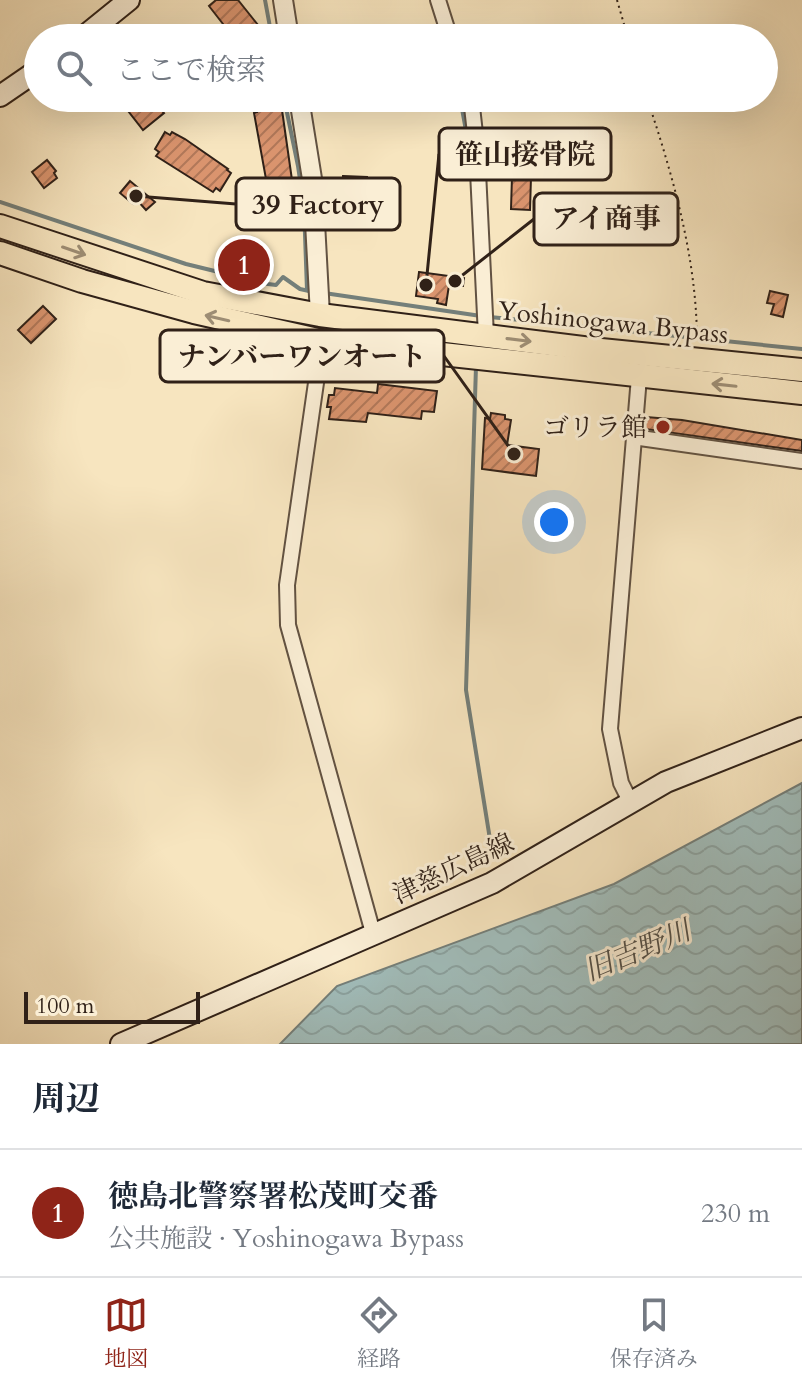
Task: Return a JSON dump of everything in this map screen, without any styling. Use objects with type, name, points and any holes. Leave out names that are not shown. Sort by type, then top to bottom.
[{"type":"highway","name":"Yoshinogawa Bypass","points":[[0,226],[203,293],[320,315],[802,370]]},
{"type":"highway","name":"Yoshinogawa Bypass","points":[[0,253],[152,301],[322,341],[802,393]]},
{"type":"main road","points":[[99,24],[129,0]]},
{"type":"main road","points":[[0,96],[24,80]]},
{"type":"main road","name":"津慈広島線","points":[[121,1044],[492,883],[666,782],[802,728]]},
{"type":"street","points":[[283,0],[287,24]]},
{"type":"street","points":[[438,0],[446,24]]},
{"type":"street","points":[[301,112],[313,185],[320,315]]},
{"type":"street","points":[[473,112],[486,336]]},
{"type":"street","points":[[322,341],[287,585],[288,625],[373,933]]},
{"type":"street","points":[[630,801],[621,783],[610,729],[639,377]]},
{"type":"street","points":[[633,437],[802,461]]},
{"type":"path","points":[[617,0],[624,24]]},
{"type":"path","points":[[652,112],[672,175],[684,230],[697,324],[695,359]]},
{"type":"water","name":"旧吉野川","points":[[802,783],[802,1044],[280,1044],[337,986],[614,884]]},
{"type":"building","points":[[216,0],[238,0],[257,24],[223,24],[209,6]]},
{"type":"building","points":[[129,112],[164,113],[143,130]]},
{"type":"building","points":[[282,112],[292,180],[271,183],[266,179],[254,113]]},
{"type":"building","points":[[165,132],[185,139],[228,169],[231,173],[220,191],[216,188],[213,192],[156,156],[159,152],[155,149]]},
{"type":"building","points":[[47,160],[56,171],[57,178],[44,188],[32,172]]},
{"type":"building","points":[[343,176],[367,177],[367,191],[342,189]]},
{"type":"building","points":[[512,176],[531,177],[530,210],[511,209]]},
{"type":"building","points":[[130,181],[155,202],[146,210],[137,200],[133,204],[120,193]]},
{"type":"building","points":[[419,272],[464,278],[463,286],[449,285],[446,305],[437,303],[438,299],[416,296]]},
{"type":"building","points":[[770,291],[788,295],[783,317],[771,314],[774,304],[767,303]]},
{"type":"building","points":[[43,306],[56,319],[31,343],[18,330]]},
{"type":"building","points":[[378,384],[437,391],[434,412],[422,411],[421,419],[368,413],[366,422],[329,419],[329,395],[334,395],[335,388],[377,393]]},
{"type":"building","points":[[491,413],[505,415],[505,419],[511,420],[507,445],[539,449],[536,476],[482,469],[485,418],[490,419]]},
{"type":"building","points":[[646,417],[802,440],[802,451],[645,429]]},
{"type":"waterway","points":[[265,0],[269,24]]},
{"type":"waterway","points":[[287,112],[304,207],[307,290],[315,292]]},
{"type":"waterway","points":[[463,112],[471,158]]},
{"type":"waterway","points":[[0,202],[186,264],[268,284],[276,285],[283,277],[300,289],[309,291]]},
{"type":"waterway","points":[[324,293],[481,316]]},
{"type":"waterway","points":[[490,317],[802,349]]},
{"type":"waterway","points":[[476,366],[466,690],[493,858]]},
{"type":"place","name":"39 Factory","points":[[136,196]]},
{"type":"place","name":"徳島北警察署松茂町交番","points":[[244,265]]},
{"type":"place","name":"アイ商事","points":[[455,281]]},
{"type":"place","name":"笹山接骨院","points":[[426,285]]},
{"type":"place","name":"ゴリラ館","points":[[663,427]]},
{"type":"place","name":"ナンバーワンオート","points":[[514,454]]}]
